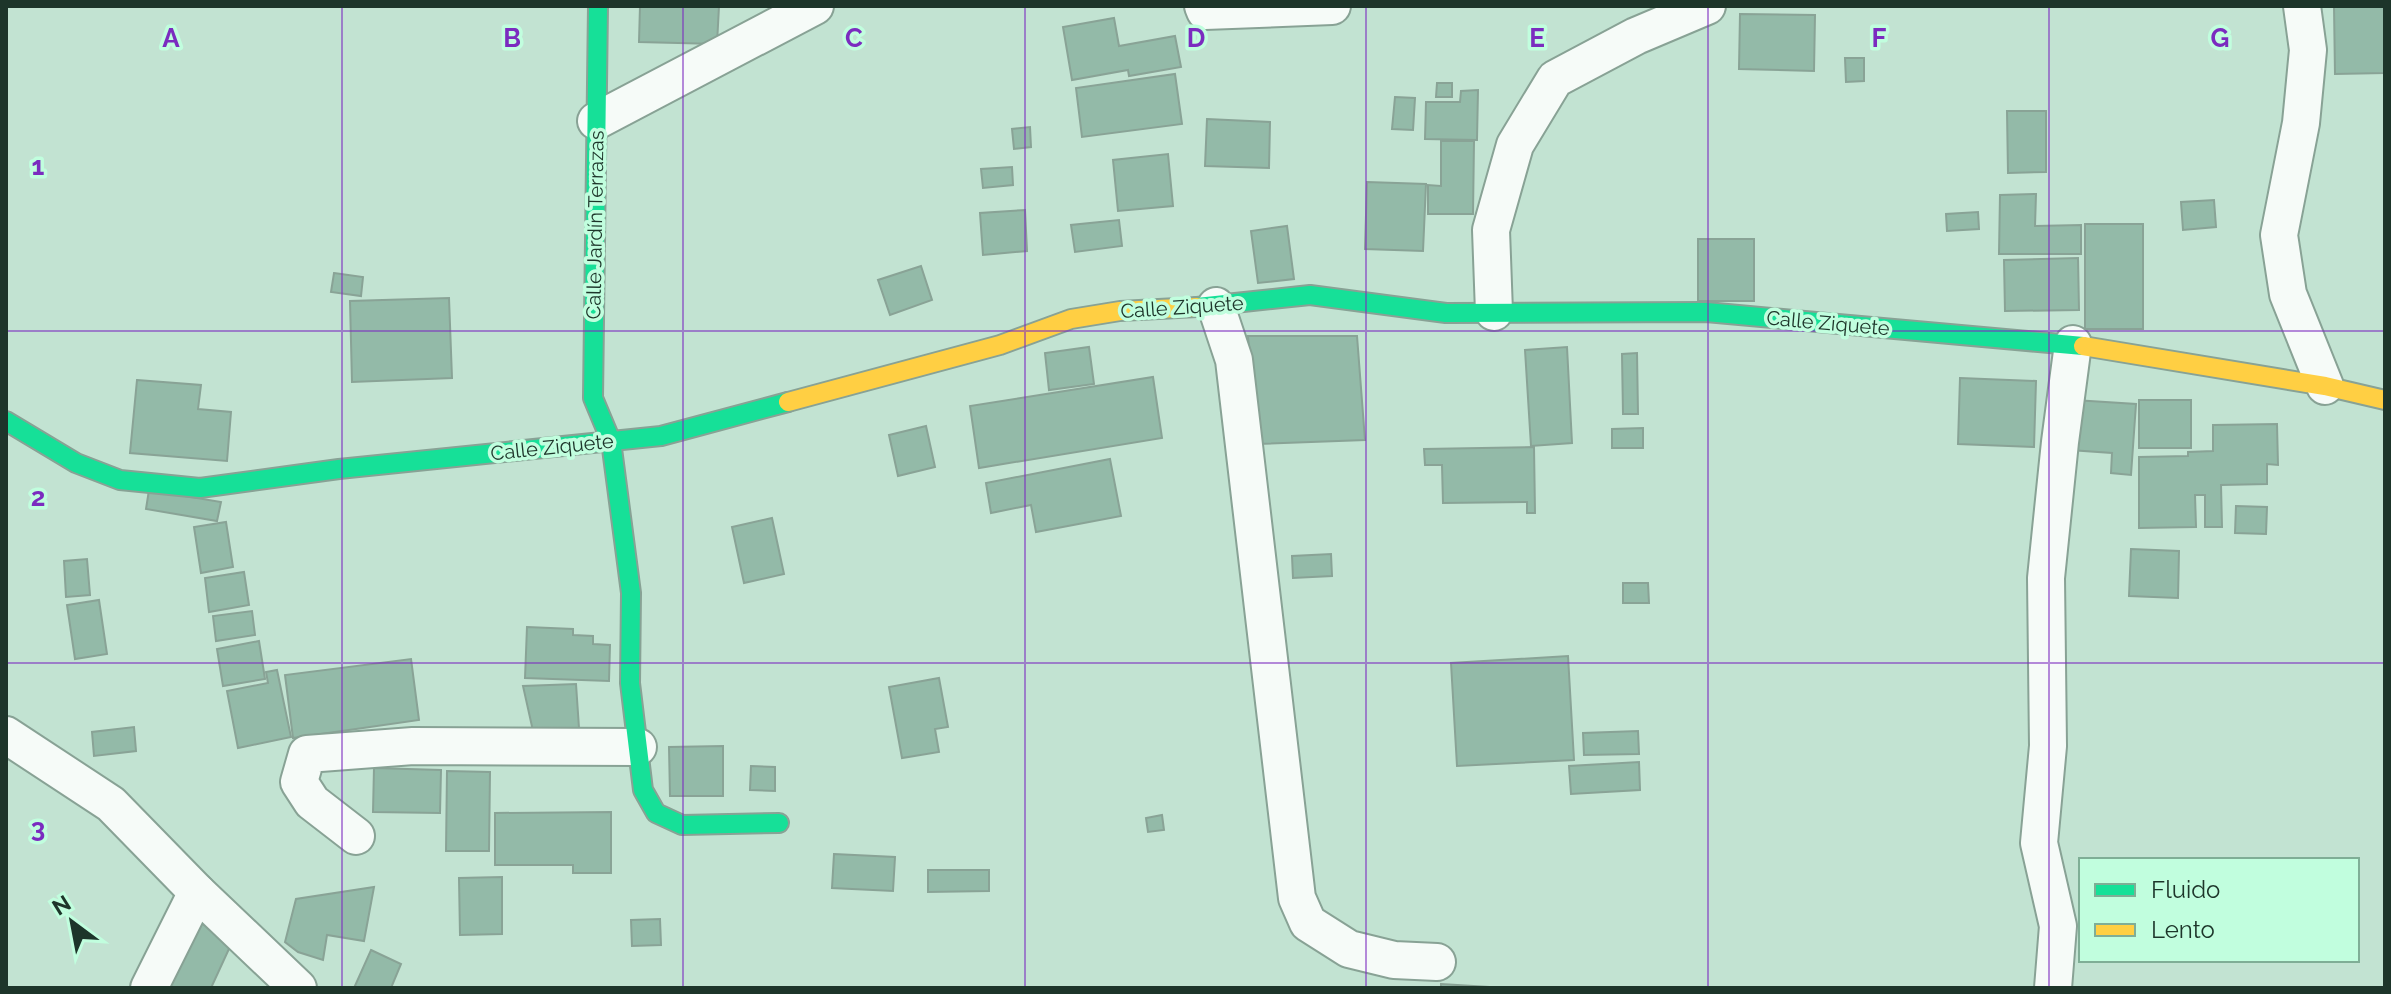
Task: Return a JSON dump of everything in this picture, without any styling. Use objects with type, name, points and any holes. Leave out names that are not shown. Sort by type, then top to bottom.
[{"type":"street","name":"Calle Jardín Terrazas","points":[[598,6],[593,398],[611,441],[631,593],[630,683],[643,790],[656,813],[682,825],[779,823]]},
{"type":"street","points":[[596,121],[815,6]]},
{"type":"street","points":[[1203,6],[1205,11],[1332,6]]},
{"type":"street","points":[[1494,312],[1491,230],[1515,145],[1555,79],[1636,36],[1707,6]]},
{"type":"street","points":[[2302,6],[2308,50],[2301,123],[2279,235],[2288,294],[2325,386]]},
{"type":"street","name":"Calle Ziquete","points":[[6,421],[76,463],[120,480],[200,488],[339,469],[661,436],[1000,345],[1071,319],[1120,311],[1216,306],[1310,295],[1446,313],[1706,312],[2073,344],[2325,386],[2385,400]]},
{"type":"street","points":[[1216,306],[1234,360],[1297,898],[1308,923],[1349,949],[1394,960],[1437,962]]},
{"type":"street","points":[[2053,988],[2058,926],[2039,843],[2048,746],[2046,578],[2073,344]]},
{"type":"street","points":[[6,735],[111,804],[197,892],[298,988]]},
{"type":"street","points":[[356,836],[312,802],[299,782],[307,754],[413,746],[638,747]]},
{"type":"street","points":[[149,988],[197,892]]},
{"type":"building","points":[[640,6],[719,6],[717,44],[639,42]]},
{"type":"building","points":[[2334,6],[2385,6],[2385,73],[2335,74]]},
{"type":"building","points":[[1740,14],[1815,15],[1814,71],[1739,69]]},
{"type":"building","points":[[1114,18],[1119,46],[1175,36],[1181,67],[1129,76],[1128,70],[1072,80],[1063,27]]},
{"type":"building","points":[[1845,58],[1864,58],[1864,81],[1846,82]]},
{"type":"building","points":[[1175,74],[1182,124],[1082,137],[1076,88]]},
{"type":"building","points":[[1437,83],[1452,83],[1452,97],[1436,97]]},
{"type":"building","points":[[1478,90],[1477,140],[1425,139],[1426,102],[1460,102],[1461,91]]},
{"type":"building","points":[[1395,97],[1415,98],[1413,130],[1392,129]]},
{"type":"building","points":[[2007,111],[2046,111],[2046,172],[2008,173]]},
{"type":"building","points":[[1207,119],[1270,122],[1269,168],[1205,166]]},
{"type":"building","points":[[1030,127],[1031,147],[1014,149],[1012,129]]},
{"type":"building","points":[[1441,141],[1474,141],[1473,214],[1428,214],[1428,185],[1441,186]]},
{"type":"building","points":[[1168,154],[1173,206],[1118,211],[1113,160]]},
{"type":"building","points":[[1012,167],[1013,185],[983,188],[981,169]]},
{"type":"building","points":[[1367,182],[1426,184],[1423,251],[1365,249]]},
{"type":"building","points":[[2036,194],[2035,226],[2081,225],[2081,254],[1999,254],[2000,195]]},
{"type":"building","points":[[2214,200],[2216,227],[2183,230],[2181,202]]},
{"type":"building","points":[[1025,210],[1027,251],[983,255],[980,213]]},
{"type":"building","points":[[1978,212],[1979,229],[1947,231],[1946,214]]},
{"type":"building","points":[[1119,220],[1122,246],[1075,252],[1071,225]]},
{"type":"building","points":[[2085,224],[2143,224],[2143,329],[2085,329]]},
{"type":"building","points":[[1287,226],[1294,279],[1258,283],[1251,231]]},
{"type":"building","points":[[1698,239],[1754,239],[1754,301],[1698,301]]},
{"type":"building","points":[[2078,258],[2079,310],[2005,311],[2004,260]]},
{"type":"building","points":[[921,266],[932,300],[890,315],[878,280]]},
{"type":"building","points":[[334,273],[363,277],[361,296],[331,292]]},
{"type":"building","points":[[449,298],[452,378],[352,382],[350,301]]},
{"type":"building","points":[[1248,336],[1357,336],[1365,440],[1257,444]]},
{"type":"building","points":[[1089,347],[1094,384],[1049,390],[1045,353]]},
{"type":"building","points":[[1567,347],[1572,443],[1531,446],[1525,350]]},
{"type":"building","points":[[1637,353],[1638,414],[1623,414],[1622,354]]},
{"type":"building","points":[[1153,377],[1162,438],[979,468],[970,406]]},
{"type":"building","points":[[1960,378],[2036,381],[2034,447],[1958,444]]},
{"type":"building","points":[[137,380],[201,385],[198,409],[231,412],[227,461],[130,453]]},
{"type":"building","points":[[2074,400],[2136,404],[2131,475],[2111,473],[2112,453],[2070,450]]},
{"type":"building","points":[[2139,400],[2191,400],[2191,448],[2139,448]]},
{"type":"building","points":[[2277,424],[2278,465],[2267,464],[2267,484],[2221,485],[2222,527],[2205,527],[2205,495],[2195,495],[2196,527],[2139,528],[2139,457],[2188,456],[2188,452],[2213,451],[2213,425]]},
{"type":"building","points":[[926,426],[935,467],[898,476],[889,435]]},
{"type":"building","points":[[1643,428],[1643,448],[1612,448],[1612,429]]},
{"type":"building","points":[[1534,447],[1535,513],[1527,513],[1527,502],[1443,503],[1442,465],[1425,465],[1424,449]]},
{"type":"building","points":[[1110,459],[1121,516],[1036,532],[1031,505],[991,513],[986,483]]},
{"type":"building","points":[[149,490],[221,502],[217,521],[146,509]]},
{"type":"building","points":[[2236,506],[2267,507],[2266,534],[2235,533]]},
{"type":"building","points":[[772,518],[784,574],[744,583],[732,527]]},
{"type":"building","points":[[226,522],[233,567],[201,573],[194,527]]},
{"type":"building","points":[[2131,549],[2179,551],[2178,598],[2129,596]]},
{"type":"building","points":[[1331,554],[1332,576],[1293,578],[1292,556]]},
{"type":"building","points":[[87,559],[90,595],[66,597],[64,561]]},
{"type":"building","points":[[244,572],[249,605],[209,612],[205,578]]},
{"type":"building","points":[[1623,583],[1648,583],[1649,603],[1623,603]]},
{"type":"building","points":[[99,600],[107,654],[75,659],[67,605]]},
{"type":"building","points":[[252,611],[255,635],[216,641],[213,616]]},
{"type":"building","points":[[527,627],[573,629],[573,635],[593,636],[593,644],[610,645],[609,681],[525,678]]},
{"type":"building","points":[[259,641],[265,679],[223,686],[217,649]]},
{"type":"building","points":[[1568,656],[1574,760],[1457,766],[1451,663]]},
{"type":"building","points":[[411,659],[419,720],[293,738],[285,675]]},
{"type":"building","points":[[277,670],[291,737],[238,748],[227,691],[268,683],[266,672]]},
{"type":"building","points":[[939,678],[948,727],[935,729],[939,752],[902,758],[889,687]]},
{"type":"building","points":[[576,684],[579,728],[533,731],[523,686]]},
{"type":"building","points":[[134,727],[136,751],[94,756],[92,732]]},
{"type":"building","points":[[1638,731],[1639,754],[1584,755],[1583,733]]},
{"type":"building","points":[[723,746],[723,796],[670,796],[669,747]]},
{"type":"building","points":[[1639,762],[1640,790],[1571,794],[1569,766]]},
{"type":"building","points":[[751,766],[775,767],[775,791],[750,790]]},
{"type":"building","points":[[374,768],[441,770],[440,813],[373,812]]},
{"type":"building","points":[[447,771],[490,772],[489,851],[446,851]]},
{"type":"building","points":[[611,812],[611,873],[573,873],[573,865],[495,865],[495,813]]},
{"type":"building","points":[[1162,815],[1164,830],[1148,832],[1146,818]]},
{"type":"building","points":[[834,854],[895,857],[893,891],[832,888]]},
{"type":"building","points":[[928,870],[989,870],[989,891],[928,892]]},
{"type":"building","points":[[502,877],[502,934],[460,935],[459,878]]},
{"type":"building","points":[[374,887],[364,941],[327,935],[323,960],[298,952],[285,942],[296,899]]},
{"type":"building","points":[[660,919],[661,945],[632,946],[631,920]]},
{"type":"building","points":[[196,921],[234,938],[211,988],[166,988]]},
{"type":"building","points":[[371,950],[401,964],[391,988],[354,988]]},
{"type":"building","points":[[1441,984],[1506,988],[1441,988]]},
{"type":"traffic: fast","points":[[598,6],[593,398],[611,441],[631,593],[630,683],[643,790],[656,813],[682,825],[779,823]]},
{"type":"traffic: fast","points":[[1197,307],[1310,295],[1446,313],[1706,312],[2083,346]]},
{"type":"traffic: fast","points":[[6,421],[76,463],[120,480],[200,488],[339,469],[661,436],[788,402]]},
{"type":"traffic: slow","points":[[788,402],[1000,345],[1071,319],[1120,311],[1197,307]]},
{"type":"traffic: slow","points":[[2083,346],[2325,386],[2385,400]]}]
